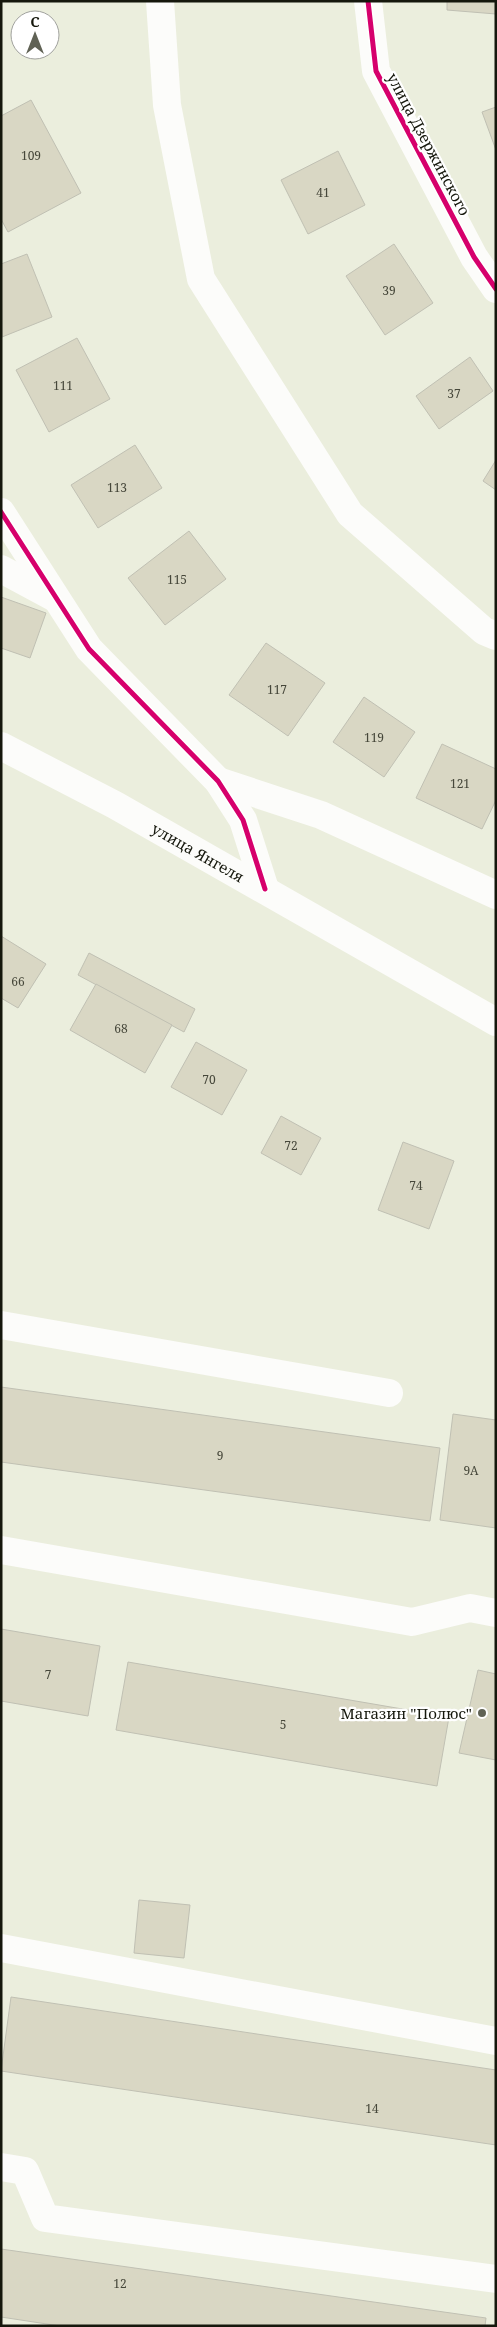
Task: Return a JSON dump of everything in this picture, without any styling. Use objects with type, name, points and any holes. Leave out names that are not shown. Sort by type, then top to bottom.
[{"type":"street","points":[[160,1],[167,105],[201,279],[350,514],[484,631],[496,636]]},
{"type":"street","name":"улица Дзержинского","points":[[368,1],[376,72],[474,257],[496,289]]},
{"type":"street","points":[[1,512],[89,649],[218,781],[243,820],[265,889]]},
{"type":"street","points":[[1,569],[56,599]]},
{"type":"street","name":"улица Янгеля","points":[[1,746],[107,800],[496,1022]]},
{"type":"street","points":[[218,781],[321,815],[496,895]]},
{"type":"street","points":[[1,1325],[389,1393]]},
{"type":"street","points":[[1,1550],[412,1622],[470,1608],[496,1613]]},
{"type":"street","points":[[1,1948],[496,2041]]},
{"type":"street","points":[[1,2167],[25,2171],[45,2218],[496,2279]]},
{"type":"building","points":[[447,1],[496,1],[496,14],[447,10]]},
{"type":"building","points":[[31,100],[81,193],[8,232],[1,219],[1,116]]},
{"type":"building","points":[[496,107],[496,150],[482,112]]},
{"type":"building","points":[[338,151],[365,205],[308,234],[281,180]]},
{"type":"building","points":[[394,244],[433,303],[385,335],[346,276]]},
{"type":"building","points":[[27,254],[52,317],[2,337],[1,264]]},
{"type":"building","points":[[77,338],[110,399],[49,432],[16,370]]},
{"type":"building","points":[[470,357],[493,391],[439,429],[416,396]]},
{"type":"building","points":[[135,445],[162,488],[98,528],[71,485]]},
{"type":"building","points":[[496,460],[496,490],[483,481]]},
{"type":"building","points":[[189,531],[226,579],[165,625],[128,578]]},
{"type":"building","points":[[1,597],[46,613],[30,658],[1,648]]},
{"type":"building","points":[[266,643],[325,683],[288,736],[229,695]]},
{"type":"building","points":[[364,697],[415,732],[384,777],[333,742]]},
{"type":"building","points":[[442,744],[496,769],[496,800],[482,829],[416,798]]},
{"type":"building","points":[[1,936],[46,964],[18,1008],[1,998]]},
{"type":"building","points":[[89,953],[195,1009],[184,1032],[78,975]]},
{"type":"building","points":[[96,984],[172,1025],[145,1073],[70,1030]]},
{"type":"building","points":[[196,1042],[247,1070],[222,1115],[171,1087]]},
{"type":"building","points":[[281,1116],[321,1138],[301,1175],[261,1153]]},
{"type":"building","points":[[403,1142],[454,1161],[429,1229],[378,1210]]},
{"type":"building","points":[[1,1387],[440,1448],[430,1521],[1,1462]]},
{"type":"building","points":[[453,1414],[496,1420],[496,1528],[440,1520]]},
{"type":"building","points":[[1,1629],[100,1646],[88,1716],[1,1701]]},
{"type":"building","points":[[128,1662],[449,1717],[437,1786],[116,1730]]},
{"type":"building","name":"Магазин \"Полюс\"","points":[[478,1670],[496,1674],[496,1760],[459,1753]]},
{"type":"building","points":[[139,1900],[190,1905],[184,1958],[134,1953]]},
{"type":"building","points":[[11,1997],[496,2070],[496,2145],[1,2071]]},
{"type":"building","points":[[1,2249],[486,2318],[485,2326],[60,2326],[1,2317]]},
{"type":"cycle path","points":[[368,1],[376,71],[474,257],[496,289]]},
{"type":"cycle path","points":[[1,512],[89,649],[218,781],[243,820],[265,889]]},
{"type":"place","name":"Магазин \"Полюс\"","points":[[482,1713]]}]
